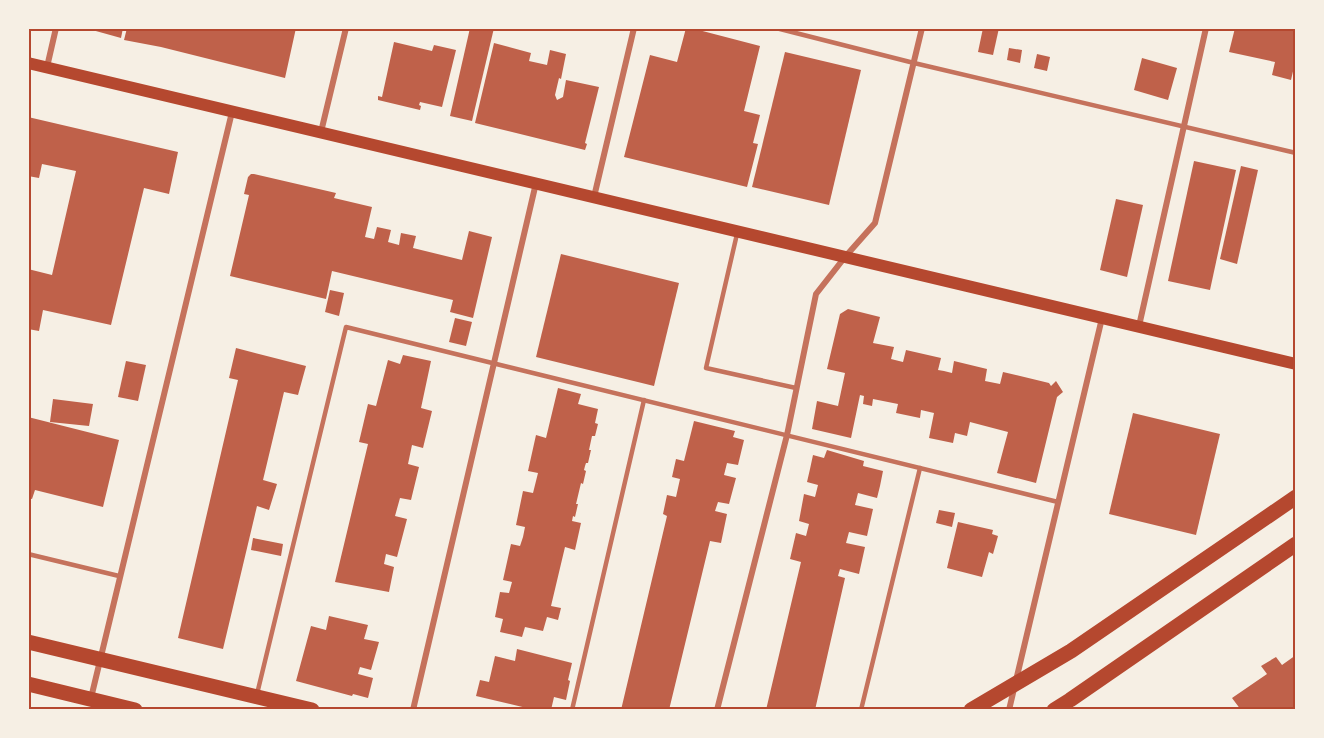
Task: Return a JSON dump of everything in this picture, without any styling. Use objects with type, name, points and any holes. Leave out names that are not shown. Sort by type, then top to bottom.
[{"type":"main road","points":[[28,63],[1296,364]]},
{"type":"main road","points":[[971,710],[1071,651],[1296,497]]},
{"type":"main road","points":[[1054,710],[1296,544]]},
{"type":"main road","points":[[28,642],[312,710]]},
{"type":"main road","points":[[28,684],[89,704],[135,710]]},
{"type":"street","points":[[46,68],[56,28]]},
{"type":"street","points":[[321,133],[346,28]]},
{"type":"street","points":[[594,198],[634,28]]},
{"type":"street","points":[[717,710],[786,435],[816,294],[875,223],[922,28]]},
{"type":"street","points":[[1139,327],[1206,28]]},
{"type":"street","points":[[89,704],[232,112]]},
{"type":"street","points":[[413,710],[536,183]]},
{"type":"street","points":[[1009,710],[1102,318]]},
{"type":"lane","points":[[776,28],[1296,153]]},
{"type":"lane","points":[[737,231],[706,368],[796,388]]},
{"type":"lane","points":[[257,696],[346,327],[1058,502]]},
{"type":"lane","points":[[572,710],[644,400]]},
{"type":"lane","points":[[861,710],[920,468]]},
{"type":"lane","points":[[28,554],[119,576]]},
{"type":"building","points":[[85,28],[123,28],[121,38]]},
{"type":"building","points":[[127,28],[296,28],[285,78],[124,40]]},
{"type":"building","points":[[470,28],[494,28],[472,121],[450,116]]},
{"type":"building","points":[[686,28],[760,46],[744,111],[760,115],[753,143],[758,144],[747,187],[624,157],[650,55],[677,62]]},
{"type":"building","points":[[983,28],[999,28],[993,55],[978,52]]},
{"type":"building","points":[[1235,28],[1296,28],[1296,67],[1294,67],[1291,80],[1272,75],[1275,62],[1229,52]]},
{"type":"building","points":[[394,42],[432,51],[434,45],[456,50],[442,107],[420,102],[420,110],[378,100],[378,96],[382,97]]},
{"type":"building","points":[[494,43],[531,53],[529,61],[547,65],[550,50],[566,54],[555,95],[557,100],[563,97],[566,80],[599,87],[585,150],[475,123]]},
{"type":"building","points":[[1009,48],[1022,50],[1020,63],[1007,60]]},
{"type":"building","points":[[785,52],[861,70],[829,205],[752,187]]},
{"type":"building","points":[[1037,54],[1050,57],[1047,71],[1034,68]]},
{"type":"building","points":[[1142,58],[1177,68],[1168,100],[1134,90]]},
{"type":"building","points":[[28,117],[178,152],[169,194],[144,188],[111,325],[43,310],[39,331],[28,329],[28,269],[52,275],[76,171],[42,164],[39,178],[28,176]]},
{"type":"building","points":[[1194,161],[1236,170],[1210,290],[1168,281]]},
{"type":"building","points":[[1241,166],[1258,170],[1237,264],[1220,259]]},
{"type":"building","points":[[251,174],[336,193],[334,198],[372,207],[365,237],[374,239],[377,227],[391,230],[388,242],[399,245],[401,233],[416,236],[413,248],[462,260],[469,231],[492,237],[473,318],[450,312],[453,300],[332,271],[326,299],[230,276],[249,195],[244,194],[248,177]]},
{"type":"building","points":[[1116,199],[1143,205],[1127,277],[1100,270]]},
{"type":"building","points":[[561,254],[679,283],[654,386],[536,357]]},
{"type":"building","points":[[330,290],[344,293],[339,316],[325,312]]},
{"type":"building","points":[[848,309],[880,317],[873,343],[894,347],[891,359],[903,362],[906,350],[941,358],[938,370],[952,373],[954,361],[987,369],[985,381],[1000,384],[1003,372],[1049,383],[1051,386],[1056,381],[1063,392],[1057,397],[1036,483],[997,473],[1008,432],[970,422],[967,436],[955,433],[953,443],[929,438],[934,413],[921,410],[920,418],[896,413],[898,404],[873,399],[872,406],[863,404],[864,396],[860,395],[851,438],[812,429],[817,401],[838,406],[845,373],[827,369],[840,314]]},
{"type":"building","points":[[455,318],[472,322],[466,346],[449,342]]},
{"type":"building","points":[[236,348],[306,366],[298,395],[284,392],[263,480],[277,484],[269,510],[257,506],[223,649],[178,638],[238,380],[229,378]]},
{"type":"building","points":[[403,355],[431,361],[421,408],[432,411],[423,448],[412,445],[408,464],[419,467],[411,500],[400,498],[395,516],[407,519],[397,557],[386,554],[384,564],[394,567],[389,592],[335,582],[368,444],[359,442],[368,404],[376,406],[388,360],[400,364]]},
{"type":"building","points":[[126,361],[146,365],[138,401],[118,397]]},
{"type":"building","points":[[558,388],[581,394],[578,404],[598,409],[595,423],[598,424],[595,436],[592,436],[588,463],[585,466],[583,484],[581,483],[575,517],[573,516],[572,521],[581,523],[575,550],[565,547],[551,606],[561,608],[558,620],[547,617],[543,631],[525,627],[522,637],[500,632],[503,619],[495,617],[500,592],[509,593],[512,582],[503,580],[511,544],[520,546],[523,537],[525,527],[516,525],[523,491],[533,493],[538,473],[528,471],[536,435],[546,438]]},
{"type":"building","points":[[53,399],[93,404],[89,426],[50,422]]},
{"type":"building","points":[[1133,413],[1220,434],[1196,535],[1109,514]]},
{"type":"building","points":[[28,417],[119,440],[103,507],[35,490],[32,499],[28,498]]},
{"type":"building","points":[[694,421],[735,431],[733,437],[744,440],[738,465],[727,463],[724,475],[736,478],[729,504],[718,502],[715,511],[727,514],[721,543],[710,541],[669,710],[621,710],[667,516],[663,514],[667,495],[676,497],[680,479],[672,477],[676,459],[684,461]]},
{"type":"building","points":[[827,450],[864,461],[863,466],[883,471],[880,486],[877,498],[858,493],[855,505],[873,509],[867,536],[849,532],[846,543],[865,547],[859,574],[840,569],[838,576],[845,578],[815,710],[766,710],[801,562],[790,559],[796,533],[806,536],[809,524],[799,521],[804,494],[815,497],[818,485],[807,482],[813,455],[824,458]]},
{"type":"building","points":[[939,510],[955,513],[952,527],[936,523]]},
{"type":"building","points":[[958,522],[993,530],[992,534],[998,536],[993,554],[989,552],[982,577],[947,568]]},
{"type":"building","points":[[253,538],[283,544],[281,556],[251,550]]},
{"type":"building","points":[[329,616],[368,625],[364,639],[379,642],[371,670],[360,667],[358,674],[373,678],[368,698],[296,681],[311,626],[326,630]]},
{"type":"building","points":[[517,649],[572,663],[566,700],[554,697],[551,710],[535,710],[476,696],[480,680],[489,682],[495,656],[515,661]]},
{"type":"building","points":[[1296,655],[1295,710],[1241,710],[1232,698],[1267,674],[1261,666],[1276,657],[1282,665]]}]
